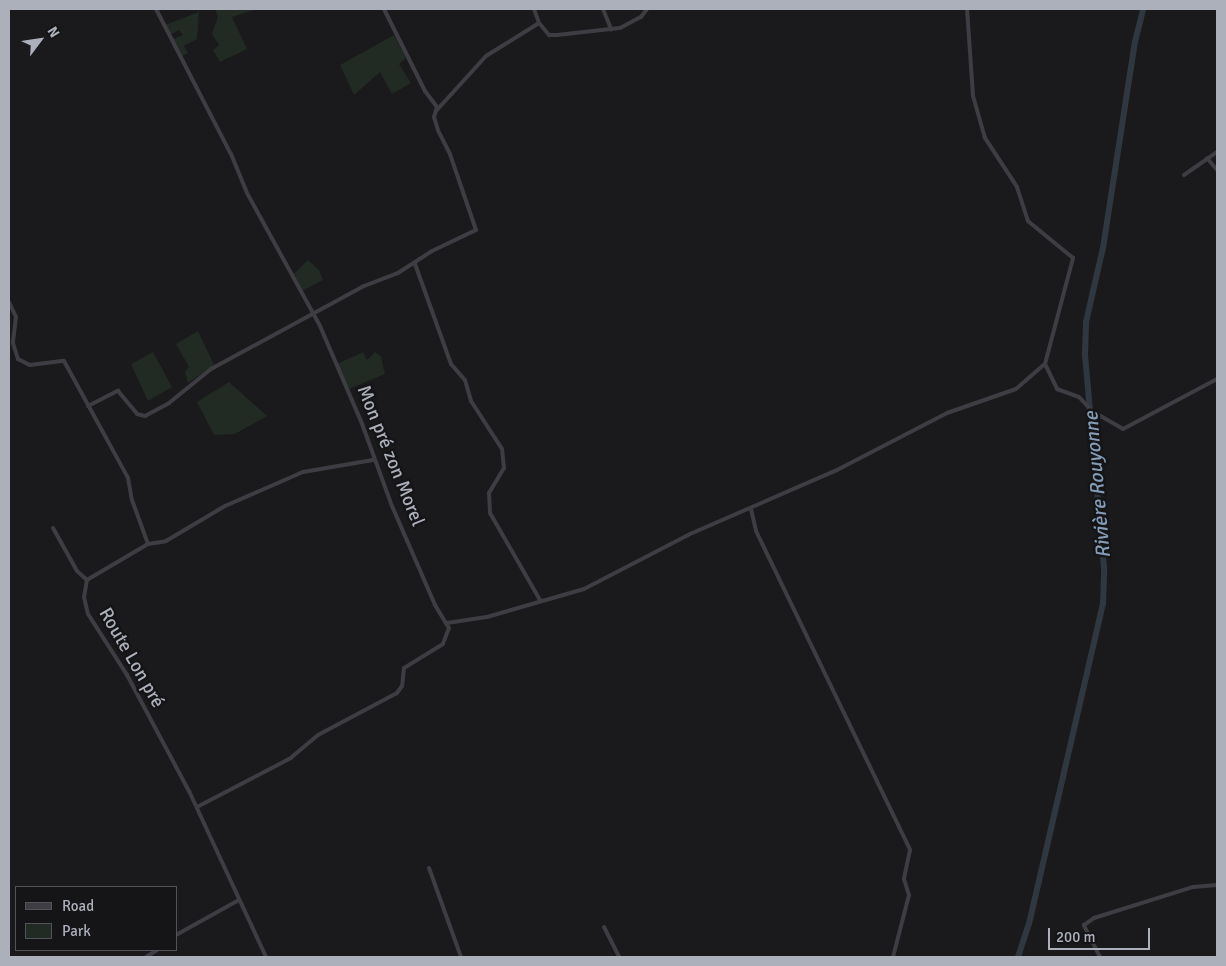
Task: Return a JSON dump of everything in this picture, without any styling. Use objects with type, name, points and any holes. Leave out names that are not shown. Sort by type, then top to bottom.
[{"type":"street","name":"Mon pré zon Morel","points":[[156,9],[231,154],[247,193],[314,313],[344,378],[374,460],[430,595],[447,623]]},
{"type":"street","points":[[88,406],[118,391],[137,414],[145,416],[169,403],[211,369],[364,286],[415,264],[432,251],[470,235],[477,225],[465,204],[450,154],[438,130],[436,111],[384,9]]},
{"type":"street","points":[[534,9],[539,23],[549,35],[611,29],[641,16],[647,9]]},
{"type":"street","points":[[603,9],[611,29]]},
{"type":"street","points":[[197,807],[291,758],[318,734],[398,693],[402,686],[404,668],[443,644],[449,628],[447,623],[487,617],[540,600],[564,597],[584,590],[712,524],[751,509],[947,413],[1016,389],[1045,364],[1073,258],[1028,221],[1017,187],[985,138],[973,96],[967,9]]},
{"type":"street","points":[[436,111],[486,56],[539,23]]},
{"type":"street","points":[[1184,175],[1217,152]]},
{"type":"street","points":[[1207,158],[1217,170]]},
{"type":"street","points":[[415,264],[451,364],[465,380],[471,401],[502,449],[504,468],[489,493],[490,513],[540,600]]},
{"type":"street","points":[[9,302],[16,317],[13,343],[18,359],[30,365],[64,361],[122,464],[148,544]]},
{"type":"street","points":[[1045,364],[1057,389],[1079,397],[1092,411],[1122,429],[1217,379]]},
{"type":"street","points":[[53,528],[77,571],[87,580],[148,544],[166,541],[225,506],[303,472],[374,460]]},
{"type":"street","points":[[751,509],[756,532],[910,850],[904,879],[909,895],[893,957]]},
{"type":"street","name":"Route Lon pré","points":[[87,580],[84,597],[88,614],[130,682],[197,807],[266,957]]},
{"type":"street","points":[[429,868],[462,957]]},
{"type":"street","points":[[1100,957],[1084,926],[1119,908],[1193,887],[1217,885]]},
{"type":"street","points":[[178,934],[239,900]]},
{"type":"street","points":[[604,927],[619,957]]},
{"type":"green space","points":[[215,9],[257,9],[232,17],[247,49],[220,62],[213,50],[219,45],[212,34],[218,17]]},
{"type":"green space","points":[[199,12],[197,39],[184,46],[188,53],[182,56],[173,39],[183,35],[179,30],[170,35],[165,25]]},
{"type":"green space","points":[[394,35],[406,58],[399,64],[411,83],[392,94],[380,72],[354,95],[340,65]]},
{"type":"green space","points":[[308,260],[319,270],[323,280],[302,291],[294,274]]},
{"type":"green space","points":[[198,331],[214,365],[188,383],[185,372],[189,367],[176,344]]},
{"type":"green space","points":[[153,352],[172,387],[148,401],[131,364]]},
{"type":"green space","points":[[363,352],[367,360],[375,352],[381,356],[385,374],[349,389],[337,364]]},
{"type":"green space","points":[[229,382],[267,416],[235,434],[214,435],[197,402]]},
{"type":"waterway","name":"Rivière Rouyonne","points":[[1018,957],[1029,924],[1103,604],[1104,568],[1085,354],[1086,322],[1103,248],[1135,42],[1143,9]]}]
